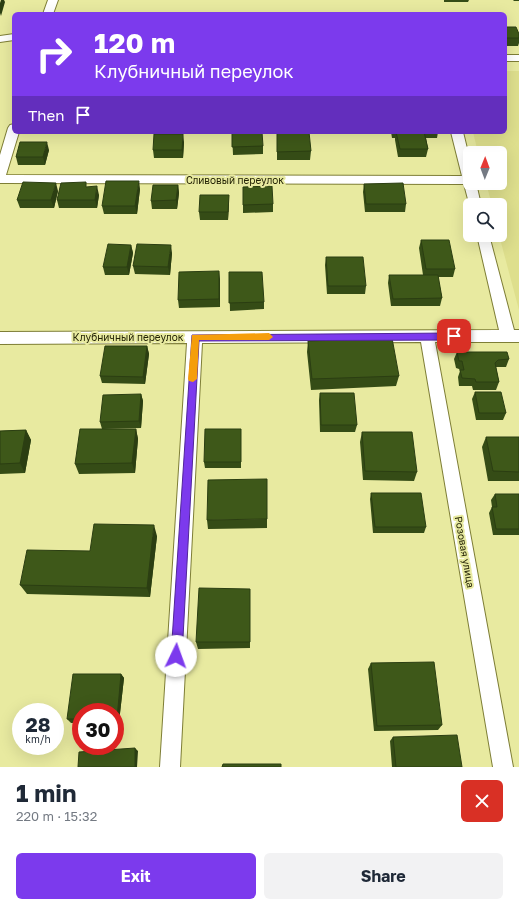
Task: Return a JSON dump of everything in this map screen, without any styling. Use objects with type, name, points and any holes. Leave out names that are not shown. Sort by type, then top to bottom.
[{"type":"street","points":[[49,12],[53,0]]},
{"type":"street","points":[[0,39],[12,36]]},
{"type":"street","points":[[507,58],[519,58]]},
{"type":"street","points":[[0,175],[12,134]]},
{"type":"street","points":[[458,134],[463,156]]},
{"type":"street","name":"Сливовый переулок","points":[[0,179],[463,180]]},
{"type":"street","points":[[485,242],[514,336]]},
{"type":"street","name":"Розовая улица","points":[[427,336],[502,767]]},
{"type":"street","name":"Клубничный переулок","points":[[0,338],[514,336]]},
{"type":"street","points":[[170,767],[195,337]]},
{"type":"shaded area","points":[[507,71],[519,71],[519,310],[501,242],[507,242],[507,198],[490,198],[488,190],[507,190],[507,146],[476,146],[473,134],[507,134]]},
{"type":"building","points":[[507,27],[516,27],[519,38],[507,38]]},
{"type":"building","points":[[154,134],[183,134],[182,150],[153,150]]},
{"type":"building","points":[[232,134],[262,134],[263,146],[232,147]]},
{"type":"building","points":[[277,134],[309,134],[311,151],[277,152]]},
{"type":"building","points":[[396,134],[424,134],[428,149],[400,149]]},
{"type":"building","points":[[20,142],[47,142],[43,157],[16,157]]},
{"type":"building","points":[[106,181],[139,181],[135,206],[102,206]]},
{"type":"building","points":[[23,182],[56,183],[51,200],[17,200]]},
{"type":"building","points":[[86,182],[86,187],[97,186],[95,200],[57,200],[61,183]]},
{"type":"building","points":[[403,183],[406,204],[366,204],[364,184]]},
{"type":"building","points":[[153,185],[178,185],[176,200],[151,201]]},
{"type":"building","points":[[272,186],[273,204],[243,205],[243,187]]},
{"type":"building","points":[[200,195],[229,195],[228,212],[199,212]]},
{"type":"building","points":[[421,240],[449,240],[455,269],[426,269]]},
{"type":"building","points":[[108,244],[131,245],[127,267],[103,267]]},
{"type":"building","points":[[137,244],[171,245],[168,267],[133,266]]},
{"type":"building","points":[[326,257],[363,257],[366,286],[328,286]]},
{"type":"building","points":[[219,271],[219,299],[178,300],[179,272]]},
{"type":"building","points":[[229,272],[262,272],[264,302],[229,303]]},
{"type":"building","points":[[389,275],[438,275],[442,298],[393,299]]},
{"type":"building","points":[[392,338],[399,376],[312,379],[308,341]]},
{"type":"building","points":[[105,346],[147,346],[143,377],[100,376]]},
{"type":"building","points":[[457,352],[507,352],[509,359],[498,360],[495,363],[499,382],[476,382],[475,379],[462,378],[460,370],[464,370],[462,361],[459,361]]},
{"type":"building","points":[[475,392],[501,392],[506,413],[479,413]]},
{"type":"building","points":[[320,393],[354,393],[357,425],[321,425]]},
{"type":"building","points":[[141,394],[139,421],[100,422],[103,395]]},
{"type":"building","points":[[80,429],[136,429],[132,463],[75,464]]},
{"type":"building","points":[[205,429],[241,429],[241,462],[204,462]]},
{"type":"building","points":[[26,430],[20,463],[0,464],[0,431]]},
{"type":"building","points":[[362,432],[412,432],[417,472],[365,471]]},
{"type":"building","points":[[486,437],[519,437],[519,472],[493,471]]},
{"type":"building","points":[[267,479],[267,519],[207,520],[208,480]]},
{"type":"building","points":[[371,493],[421,493],[426,527],[375,527]]},
{"type":"building","points":[[495,494],[519,494],[519,529],[496,529],[492,507],[497,507]]},
{"type":"building","points":[[94,524],[154,525],[147,588],[20,585],[27,550],[90,551]]},
{"type":"building","points":[[199,588],[250,589],[250,642],[196,642]]},
{"type":"building","points":[[434,662],[442,725],[377,726],[371,663]]},
{"type":"building","points":[[73,674],[121,674],[118,703],[72,703],[72,719],[67,719]]},
{"type":"building","points":[[457,735],[462,767],[396,767],[393,737]]},
{"type":"building","points":[[135,748],[135,767],[78,767],[79,755],[124,755],[124,749]]},
{"type":"building","points":[[223,764],[281,764],[281,767],[222,767]]},
{"type":"slow traffic","points":[[193,379],[195,337],[269,337]]},
{"type":"route","points":[[176,656],[195,337],[454,336]]}]
